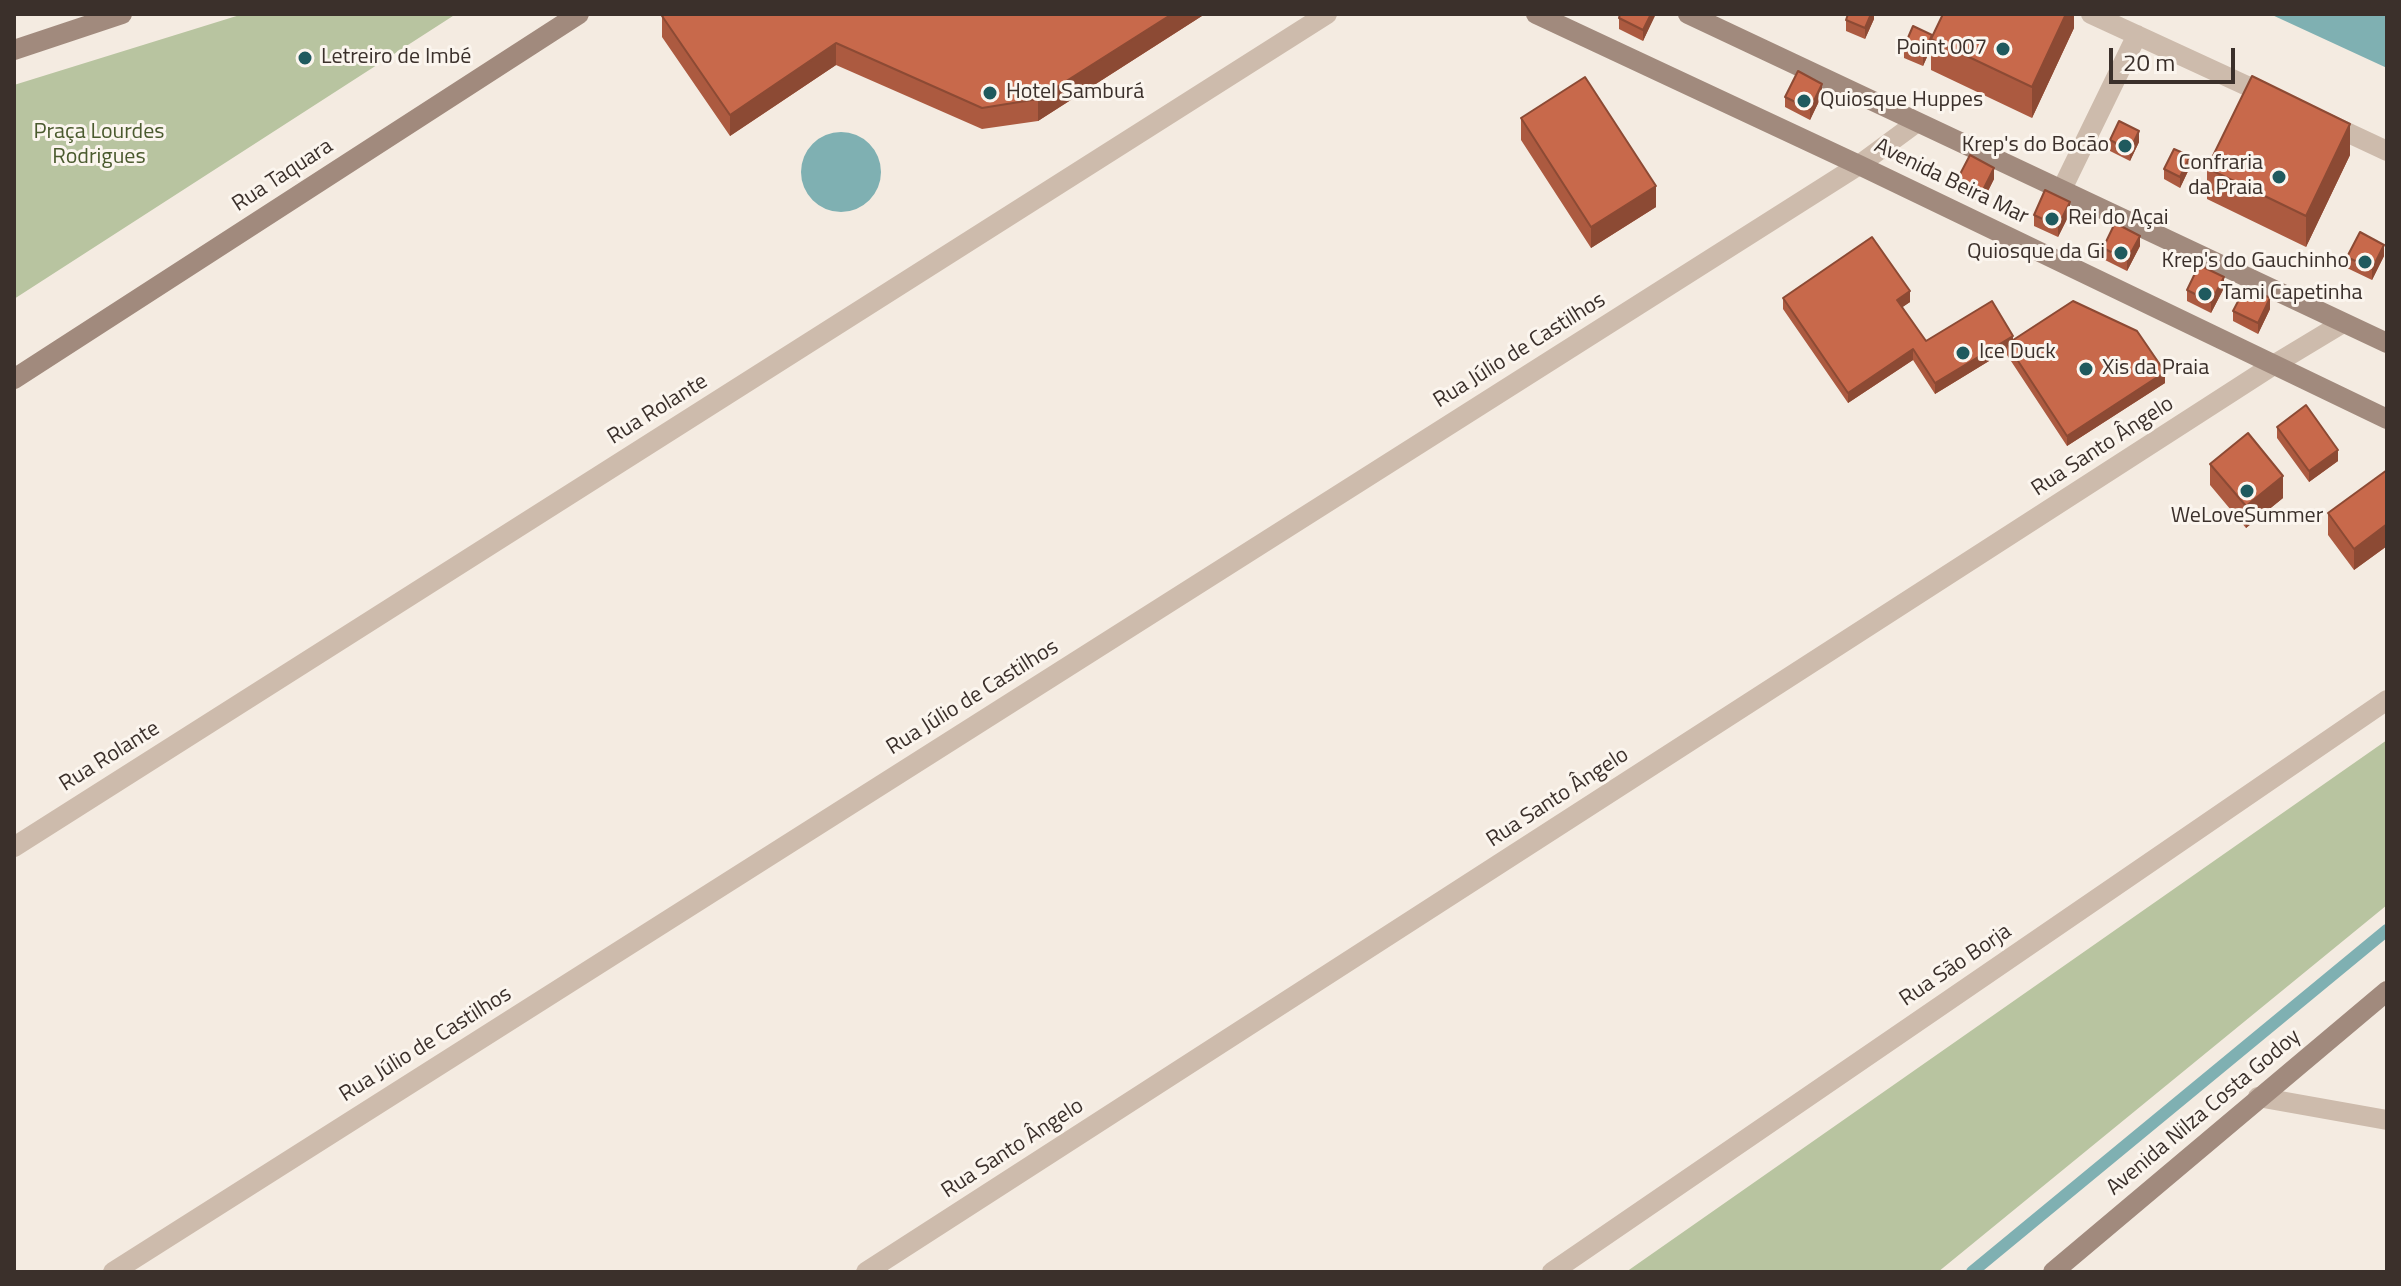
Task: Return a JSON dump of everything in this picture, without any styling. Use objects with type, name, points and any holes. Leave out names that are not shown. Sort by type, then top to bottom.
[{"type":"main road","points":[[14,50],[122,14]]},
{"type":"main road","name":"Rua Taquara","points":[[14,379],[579,14]]},
{"type":"main road","name":"Avenida Beira Mar","points":[[1536,14],[1859,165],[2387,419]]},
{"type":"main road","name":"Avenida Beira Mar","points":[[1688,14],[2387,343]]},
{"type":"main road","name":"Avenida Nilza Costa Godoy","points":[[2053,1272],[2387,991]]},
{"type":"street","name":"Rua Rolante","points":[[14,847],[1327,14]]},
{"type":"street","points":[[2091,14],[2387,151]]},
{"type":"street","points":[[2061,191],[2137,35]]},
{"type":"street","name":"Rua Júlio de Castilhos","points":[[113,1272],[1859,165],[1916,123]]},
{"type":"street","name":"Rua Santo Ângelo","points":[[866,1272],[2343,323]]},
{"type":"street","name":"Rua São Borja","points":[[1552,1272],[2387,700]]},
{"type":"street","points":[[2258,1097],[2387,1120]]},
{"type":"green space","name":"Praça Lourdes Rodrigues","points":[[243,14],[456,14],[14,299],[14,85]]},
{"type":"green space","points":[[2387,740],[2387,905],[1938,1272],[1626,1272]]},
{"type":"water","points":[[2270,14],[2387,14],[2387,68]]},
{"type":"water","points":[[841,132],[856,135],[869,144],[878,157],[881,172],[878,187],[869,200],[856,209],[841,212],[826,209],[813,200],[804,187],[801,172],[804,157],[813,144],[826,135]]},
{"type":"building","name":"Hotel Samburá","points":[[1172,14],[1038,99],[982,108],[836,43],[730,115],[662,16]]},
{"type":"building","points":[[1620,14],[1651,14],[1643,30],[1619,18]]},
{"type":"building","points":[[1848,14],[1871,14],[1865,28],[1846,20]]},
{"type":"building","points":[[1943,14],[2066,14],[2032,87],[1931,39]]},
{"type":"building","points":[[1913,26],[1932,35],[1923,56],[1904,47]]},
{"type":"building","points":[[1798,71],[1822,84],[1810,109],[1785,97]]},
{"type":"building","name":"Confraria da Praia","points":[[2252,76],[2350,124],[2306,216],[2207,168]]},
{"type":"building","points":[[1585,77],[1656,186],[1591,227],[1521,118]]},
{"type":"building","points":[[2119,121],[2139,131],[2130,150],[2110,140]]},
{"type":"building","points":[[2174,149],[2190,156],[2180,177],[2164,169]]},
{"type":"building","points":[[1970,155],[1994,168],[1982,192],[1957,180]]},
{"type":"building","points":[[2045,190],[2070,202],[2058,226],[2034,215]]},
{"type":"building","points":[[2115,223],[2140,236],[2127,260],[2103,248]]},
{"type":"building","points":[[2360,232],[2384,245],[2372,269],[2347,257]]},
{"type":"building","points":[[1872,237],[1910,291],[1897,300],[1926,341],[1992,301],[2013,336],[1935,383],[1913,349],[1848,393],[1783,298]]},
{"type":"building","points":[[2199,265],[2224,277],[2211,302],[2187,290]]},
{"type":"building","points":[[2246,286],[2270,298],[2258,323],[2233,311]]},
{"type":"building","name":"Xis da Praia","points":[[2073,301],[2137,331],[2165,372],[2067,436],[2007,344]]},
{"type":"building","name":"WeLoveSummer","points":[[2306,405],[2338,450],[2309,471],[2277,427]]},
{"type":"building","points":[[2248,433],[2283,476],[2246,506],[2210,464]]},
{"type":"building","points":[[2387,470],[2387,524],[2354,549],[2328,513]]},
{"type":"waterway","points":[[1972,1272],[2387,930]]},
{"type":"place","name":"Point 007","points":[[2003,49]]},
{"type":"place","name":"Letreiro de Imbé","points":[[305,58]]},
{"type":"place","name":"Hotel Samburá","points":[[990,93]]},
{"type":"place","name":"Quiosque Huppes","points":[[1804,101]]},
{"type":"place","name":"Krep's do Bocão","points":[[2125,146]]},
{"type":"place","name":"Confraria da Praia","points":[[2279,177]]},
{"type":"place","name":"Rei do Açai","points":[[2052,219]]},
{"type":"place","name":"Quiosque da Gi","points":[[2121,253]]},
{"type":"place","name":"Krep's do Gauchinho","points":[[2365,262]]},
{"type":"place","name":"Tami Capetinha","points":[[2205,294]]},
{"type":"place","name":"Ice Duck","points":[[1963,353]]},
{"type":"place","name":"Xis da Praia","points":[[2086,369]]},
{"type":"place","name":"WeLoveSummer","points":[[2247,491]]}]
